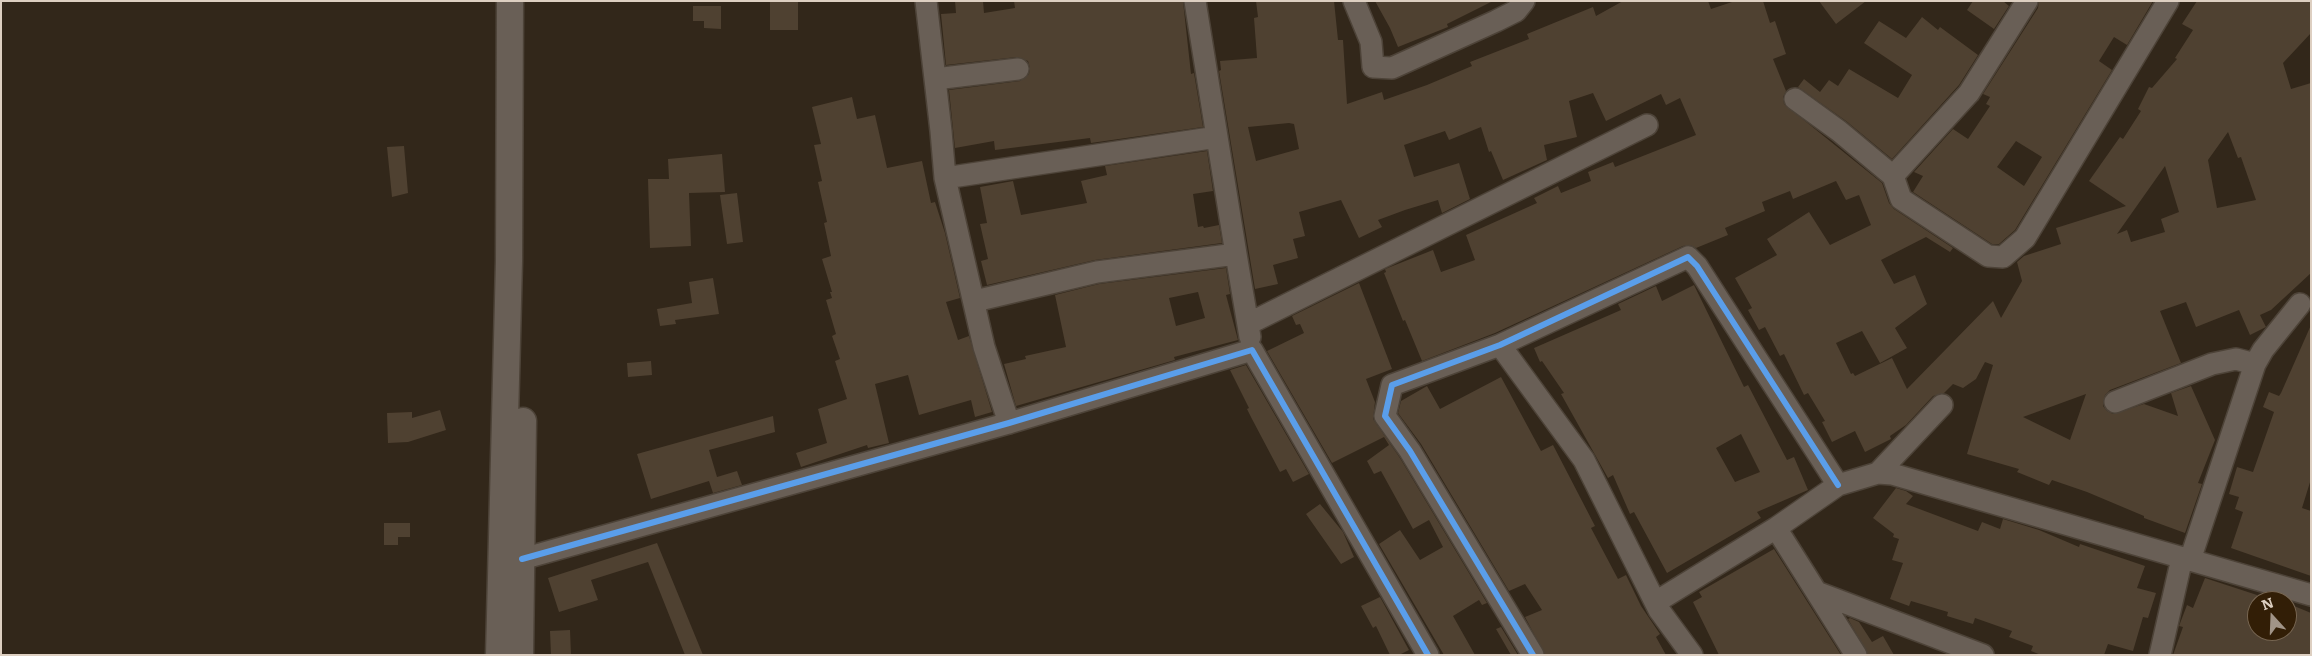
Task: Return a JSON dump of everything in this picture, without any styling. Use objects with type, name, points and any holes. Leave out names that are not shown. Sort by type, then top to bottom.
[{"type":"street","points":[[499,655],[509,261],[510,1]]},
{"type":"street","points":[[520,655],[524,1]]},
{"type":"street","points":[[926,1],[945,178],[975,301],[984,347],[1008,424]]},
{"type":"street","points":[[1195,1],[1252,350],[1428,655]]},
{"type":"street","points":[[1354,1],[1371,42],[1372,67],[1392,68],[1516,11],[1524,1]]},
{"type":"street","points":[[1893,176],[1968,93],[2026,1]]},
{"type":"street","points":[[1794,99],[1839,131],[1893,176],[1901,199],[1988,256],[2002,257],[2025,238],[2168,1]]},
{"type":"street","points":[[935,79],[1018,69]]},
{"type":"street","points":[[1248,324],[1647,125]]},
{"type":"street","points":[[945,178],[1217,137]]},
{"type":"street","points":[[975,301],[1097,272],[1236,254]]},
{"type":"street","points":[[1533,655],[1410,451],[1385,416],[1392,385],[1500,345],[1688,257],[1697,266],[1838,485]]},
{"type":"street","points":[[2160,655],[2186,559],[2255,364],[2263,350],[2300,304]]},
{"type":"street","points":[[1500,345],[1584,460],[1656,602],[1692,655]]},
{"type":"street","points":[[522,559],[1008,424],[1252,350]]},
{"type":"street","points":[[2116,402],[2212,364],[2236,359],[2255,364]]},
{"type":"street","points":[[1878,473],[1942,405]]},
{"type":"street","points":[[1656,602],[1776,528],[1838,485],[1878,473],[1892,474],[2311,595]]},
{"type":"street","points":[[1776,528],[1819,593],[1856,655]]},
{"type":"street","points":[[1819,593],[1983,655]]},
{"type":"building","points":[[770,1],[798,1],[798,30],[770,30]]},
{"type":"building","points":[[955,1],[983,1],[984,13],[1015,8],[1014,1],[1183,1],[1191,74],[1194,73],[1203,127],[1091,143],[1090,138],[995,150],[994,141],[955,148],[949,90],[1020,81],[1029,74],[1030,68],[1028,61],[1017,57],[946,65],[941,14],[956,13]]},
{"type":"building","points":[[1256,1],[1334,1],[1338,40],[1343,40],[1347,104],[1382,92],[1384,100],[1427,85],[1472,66],[1470,62],[1529,39],[1527,34],[1593,7],[1596,16],[1623,1],[1708,1],[1711,9],[1735,1],[1763,1],[1770,23],[1775,21],[1786,54],[1773,59],[1786,91],[1783,97],[1784,104],[1882,183],[1889,203],[1894,209],[1953,248],[1950,252],[1926,237],[1881,260],[1894,284],[1915,275],[1927,304],[1895,328],[1907,348],[1880,363],[1862,331],[1836,343],[1851,374],[1853,373],[1855,376],[1892,358],[1907,389],[1993,301],[2001,318],[2022,281],[2017,262],[2024,256],[2061,244],[2056,228],[2126,206],[2089,181],[2120,137],[2123,139],[2141,111],[2138,109],[2149,87],[2152,88],[2177,59],[2175,58],[2193,30],[2182,24],[2197,1],[2311,1],[2311,33],[2283,63],[2291,89],[2311,83],[2311,273],[2271,310],[2260,315],[2266,327],[2250,335],[2239,310],[2196,327],[2186,302],[2160,311],[2181,363],[2110,390],[2105,395],[2103,406],[2113,414],[2144,404],[2178,416],[2171,393],[2191,386],[2215,440],[2198,483],[2202,484],[2185,533],[2144,518],[2144,516],[2087,492],[2052,480],[2049,485],[2017,472],[2019,469],[1967,454],[1993,365],[1985,362],[1976,379],[1963,388],[1953,384],[1944,393],[1933,396],[1906,425],[1890,436],[1891,439],[1865,452],[1855,431],[1832,442],[1822,422],[1825,421],[1808,393],[1804,395],[1784,354],[1780,356],[1765,327],[1759,330],[1748,310],[1752,308],[1735,278],[1777,255],[1767,239],[1809,212],[1830,245],[1871,225],[1859,195],[1846,200],[1836,181],[1793,199],[1790,191],[1762,202],[1765,211],[1725,228],[1728,235],[1696,248],[1690,245],[1683,246],[1495,333],[1422,361],[1405,320],[1403,321],[1384,273],[1386,272],[1385,269],[1433,250],[1441,272],[1475,260],[1466,235],[1537,203],[1534,198],[1558,186],[1561,193],[1591,181],[1588,172],[1613,162],[1615,167],[1696,135],[1680,98],[1666,105],[1661,94],[1606,121],[1593,93],[1569,101],[1577,137],[1544,145],[1547,160],[1503,180],[1491,151],[1489,152],[1481,127],[1449,140],[1445,131],[1404,145],[1414,177],[1459,163],[1470,199],[1442,213],[1438,200],[1405,210],[1378,220],[1382,227],[1359,238],[1341,200],[1299,212],[1305,236],[1293,239],[1298,258],[1273,265],[1278,284],[1255,289],[1219,71],[1221,70],[1220,61],[1257,58],[1254,18],[1258,17]],"holes":[[[1294,124],[1299,149],[1256,161],[1248,127]],[[2228,132],[2238,158],[2241,157],[2256,200],[2217,208],[2208,160]],[[2165,166],[2179,212],[2161,219],[2165,232],[2131,242],[2127,230],[2117,234]],[[2086,394],[2070,440],[2023,417]]]},
{"type":"building","points":[[1375,1],[1493,1],[1447,24],[1448,27],[1398,47]]},
{"type":"building","points":[[1819,1],[1866,1],[1836,24]]},
{"type":"building","points":[[1973,1],[2003,1],[2009,6],[1994,29],[1967,10]]},
{"type":"building","points":[[2039,1],[2153,1],[2127,45],[2114,37],[2099,61],[2112,70],[2015,230],[1999,244],[1992,244],[1913,192],[1923,176],[1914,172],[1953,129],[1968,139],[1990,106],[1986,104],[1990,97],[1983,94],[2038,8]],"holes":[[[2016,141],[2042,157],[2024,186],[1997,167]]]},
{"type":"building","points":[[693,6],[721,6],[721,29],[704,28],[704,21],[693,21]]},
{"type":"building","points":[[1922,17],[1938,30],[1940,27],[1978,55],[1959,85],[1892,159],[1846,121],[1798,87],[1804,79],[1820,92],[1829,80],[1838,86],[1849,69],[1898,98],[1912,75],[1864,43],[1879,21],[1906,38]]},
{"type":"building","points":[[852,97],[857,119],[875,115],[887,168],[922,161],[931,203],[935,202],[945,233],[960,298],[946,302],[958,340],[969,336],[992,412],[975,417],[971,400],[919,415],[908,375],[875,384],[889,443],[868,448],[867,445],[801,467],[796,453],[827,443],[818,409],[847,399],[835,361],[840,359],[832,336],[836,334],[826,300],[832,298],[830,292],[832,292],[822,259],[831,256],[824,223],[827,222],[818,182],[822,181],[814,145],[821,144],[812,107]]},
{"type":"building","points":[[404,146],[408,193],[392,197],[387,147]]},
{"type":"building","points":[[1207,151],[1213,191],[1193,194],[1198,227],[1203,226],[1204,228],[1219,225],[1222,243],[1095,260],[987,285],[981,261],[988,259],[980,224],[987,223],[980,187],[1013,181],[1021,215],[1087,203],[1081,181],[1107,175],[1105,166]]},
{"type":"building","points":[[722,154],[725,192],[689,193],[691,246],[650,248],[648,179],[669,179],[668,159]]},
{"type":"building","points":[[737,193],[743,242],[727,244],[720,195]]},
{"type":"building","points":[[1226,268],[1230,294],[1226,295],[1238,340],[1174,357],[1175,360],[1016,406],[1004,364],[1026,359],[1025,356],[1066,347],[1055,295],[1099,284]],"holes":[[[1198,292],[1205,318],[1176,326],[1169,298]]]},
{"type":"building","points":[[713,278],[719,314],[675,320],[676,324],[660,326],[657,309],[692,303],[689,282]]},
{"type":"building","points":[[1359,283],[1392,369],[1366,379],[1375,402],[1373,419],[1400,458],[1487,603],[1482,605],[1479,600],[1453,616],[1475,655],[1444,655],[1379,544],[1400,530],[1420,560],[1443,547],[1429,520],[1413,529],[1381,471],[1374,474],[1367,461],[1389,445],[1384,437],[1332,463],[1267,351],[1304,333],[1300,324],[1296,325],[1292,316]]},
{"type":"building","points":[[1694,285],[1744,387],[1748,385],[1787,460],[1794,457],[1808,490],[1757,512],[1761,518],[1667,573],[1634,512],[1630,514],[1613,475],[1608,478],[1561,394],[1564,393],[1542,361],[1540,362],[1534,348],[1621,310],[1618,304],[1656,286],[1662,301]],"holes":[[[1741,434],[1760,472],[1735,482],[1716,448]]]},
{"type":"building","points":[[2311,325],[2311,479],[2302,508],[2311,511],[2311,576],[2231,548],[2243,512],[2235,509],[2239,497],[2229,494],[2237,467],[2253,472],[2274,412],[2263,407],[2269,392],[2279,396],[2281,393]]},
{"type":"building","points":[[651,361],[652,375],[628,377],[627,363]]},
{"type":"building","points":[[1246,365],[1309,474],[1293,482],[1286,469],[1280,472],[1247,409],[1249,408],[1230,370]]},
{"type":"building","points":[[1501,377],[1541,451],[1553,445],[1595,526],[1591,528],[1618,579],[1626,575],[1641,606],[1660,634],[1656,637],[1666,655],[1545,655],[1525,617],[1542,610],[1525,584],[1509,591],[1421,444],[1398,413],[1401,401],[1427,386],[1440,409]]},
{"type":"building","points":[[440,410],[446,430],[408,442],[388,443],[387,413],[412,412],[412,418]]},
{"type":"building","points":[[773,416],[775,432],[709,450],[717,477],[737,471],[742,485],[713,493],[709,481],[651,499],[637,454]]},
{"type":"building","points":[[1896,488],[1906,491],[1913,496],[1906,504],[1978,531],[1982,522],[2000,529],[2003,519],[2039,530],[2079,547],[2080,544],[2145,566],[2137,588],[2156,593],[2148,618],[2143,617],[2133,651],[2108,644],[2104,655],[2041,655],[2031,651],[2033,646],[2009,637],[2012,631],[1975,618],[1973,624],[1947,616],[1948,612],[1911,601],[1909,606],[1890,599],[1903,563],[1892,560],[1899,539],[1893,537],[1894,534],[1873,518]]},
{"type":"building","points":[[1320,504],[1343,532],[1354,557],[1341,564],[1306,514]]},
{"type":"building","points":[[384,523],[410,523],[410,537],[398,537],[398,545],[384,545]]},
{"type":"building","points":[[657,543],[703,655],[685,655],[648,562],[591,580],[598,600],[559,612],[548,578]]},
{"type":"building","points":[[1774,549],[1841,655],[1719,655],[1693,602],[1702,597],[1699,592]]},
{"type":"building","points":[[2205,578],[2247,592],[2247,641],[2297,641],[2297,607],[2311,613],[2311,655],[2173,655],[2183,627],[2179,626],[2187,605],[2193,608]]},
{"type":"building","points":[[1380,597],[1409,650],[1399,655],[1390,655],[1376,626],[1373,628],[1361,606]]},
{"type":"building","points":[[1848,619],[1859,622],[1872,642],[1883,636],[1894,655],[1868,655]]},
{"type":"building","points":[[1501,627],[1518,655],[1511,655],[1496,629]]},
{"type":"building","points":[[570,630],[571,655],[551,655],[550,631]]},
{"type":"cycle path","points":[[1533,655],[1410,451],[1385,416],[1392,385],[1500,345],[1688,257],[1697,266],[1838,485]]},
{"type":"cycle path","points":[[522,559],[1009,423],[1252,350],[1428,655]]}]
